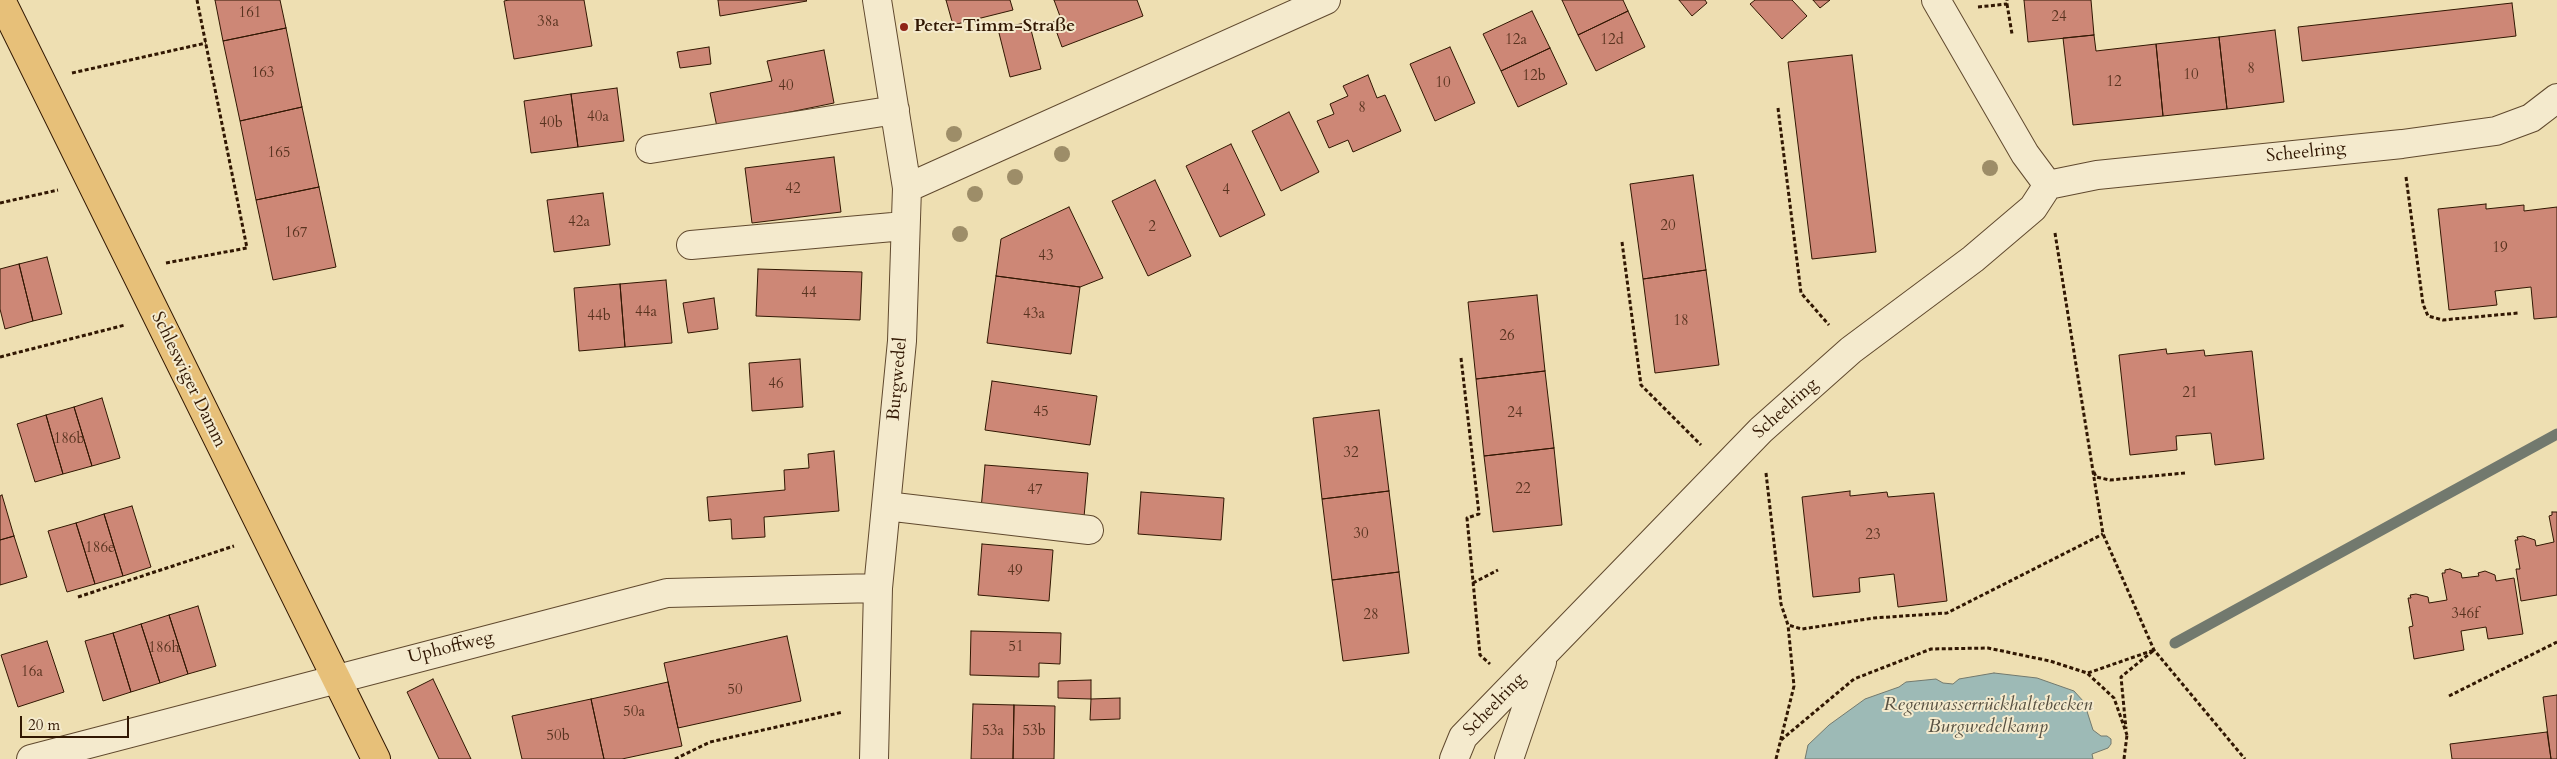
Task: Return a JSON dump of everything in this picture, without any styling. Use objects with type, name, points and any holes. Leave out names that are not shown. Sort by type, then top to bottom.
[{"type":"main road","name":"Schleswiger Damm","points":[[1,0],[376,759]]},
{"type":"street","name":"Burgwedel","points":[[874,759],[878,588],[902,341],[904,226],[907,188],[877,0]]},
{"type":"street","points":[[907,188],[1326,0]]},
{"type":"street","points":[[1936,0],[2025,154],[2048,185]]},
{"type":"street","name":"Scheelring","points":[[1454,759],[1462,737],[1544,655],[1761,430],[1851,350],[1973,259],[2032,208],[2048,185],[2098,175],[2402,144],[2496,131],[2531,118],[2557,98]]},
{"type":"street","points":[[650,149],[895,110]]},
{"type":"street","points":[[692,245],[904,226]]},
{"type":"street","points":[[886,506],[1089,530]]},
{"type":"street","name":"Uphoffweg","points":[[31,759],[667,593],[878,588]]},
{"type":"street","name":"Scheelring","points":[[1509,759],[1544,655]]},
{"type":"path","points":[[134,269],[247,248],[197,0]]},
{"type":"path","points":[[2008,4],[2012,34]]},
{"type":"path","points":[[40,80],[206,43]]},
{"type":"path","points":[[1778,108],[1801,293],[1851,350]]},
{"type":"path","points":[[2402,144],[2423,304],[2428,316],[2442,320],[2518,313]]},
{"type":"path","points":[[0,202],[91,183]]},
{"type":"path","points":[[2048,185],[2103,534],[2154,650],[2245,759]]},
{"type":"path","points":[[1622,242],[1641,385],[1724,467]]},
{"type":"path","points":[[0,357],[157,316]]},
{"type":"path","points":[[1461,358],[1479,514],[1467,518],[1480,655],[1514,685]]},
{"type":"path","points":[[1761,430],[1781,604],[1788,625],[1794,686],[1776,759]]},
{"type":"path","points":[[2091,464],[2096,477],[2110,480],[2185,473]]},
{"type":"path","points":[[1788,625],[1802,629],[1874,618],[1947,613],[2103,534]]},
{"type":"path","points":[[78,597],[265,536]]},
{"type":"path","points":[[1473,583],[1498,570]]},
{"type":"path","points":[[2449,696],[2557,642]]},
{"type":"path","points":[[1781,740],[1854,679],[1931,650],[1988,648],[2050,661],[2087,673],[2114,698],[2127,735]]},
{"type":"path","points":[[2087,673],[2154,650]]},
{"type":"path","points":[[2124,759],[2127,735],[2121,677],[2154,650]]},
{"type":"path","points":[[675,759],[710,742],[876,705]]},
{"type":"water","name":"Regenwasserrückhaltebecken Burgwedelkamp","points":[[1994,673],[2037,678],[2074,691],[2084,702],[2093,730],[2101,736],[2107,736],[2111,739],[2111,744],[2108,748],[2092,754],[2093,759],[1805,759],[1808,745],[1829,725],[1865,699],[1899,687],[1906,682],[1936,679],[1943,683],[1953,684],[1959,679]]},
{"type":"building","points":[[215,0],[280,0],[286,28],[223,41]]},
{"type":"building","points":[[584,0],[592,46],[514,59],[504,1]]},
{"type":"building","points":[[718,0],[806,0],[807,1],[720,16]]},
{"type":"building","points":[[946,0],[1010,0],[1013,10],[953,25]]},
{"type":"building","points":[[1054,0],[1137,0],[1143,16],[1062,47],[1053,22],[1061,19]]},
{"type":"building","points":[[1562,0],[1623,0],[1628,11],[1578,35]]},
{"type":"building","points":[[1679,0],[1705,0],[1707,3],[1692,16]]},
{"type":"building","points":[[1755,0],[1792,0],[1807,16],[1782,39],[1750,4]]},
{"type":"building","points":[[1813,0],[1830,0],[1820,8]]},
{"type":"building","points":[[2024,0],[2091,0],[2094,35],[2028,42]]},
{"type":"building","points":[[2512,3],[2516,36],[2302,61],[2298,27]]},
{"type":"building","points":[[1532,11],[1550,48],[1501,71],[1483,34]]},
{"type":"building","points":[[1628,11],[1645,47],[1596,71],[1578,35]]},
{"type":"building","points":[[1029,22],[1041,69],[1010,77],[998,29]]},
{"type":"building","points":[[286,28],[302,107],[240,121],[223,41]]},
{"type":"building","points":[[2275,30],[2284,102],[2227,109],[2219,37]]},
{"type":"building","points":[[2094,35],[2096,51],[2156,44],[2163,116],[2073,125],[2063,38]]},
{"type":"building","points":[[2219,37],[2227,109],[2163,116],[2156,44]]},
{"type":"building","points":[[709,47],[711,64],[680,68],[677,52]]},
{"type":"building","points":[[1450,47],[1475,103],[1435,121],[1410,64]]},
{"type":"building","points":[[1550,48],[1567,84],[1518,107],[1501,71]]},
{"type":"building","points":[[824,50],[834,103],[717,127],[710,93],[772,81],[767,61]]},
{"type":"building","points":[[1852,55],[1876,252],[1812,259],[1788,62]]},
{"type":"building","points":[[1368,75],[1377,98],[1385,95],[1401,131],[1353,152],[1348,140],[1329,148],[1317,121],[1334,114],[1330,104],[1348,96],[1343,86]]},
{"type":"building","points":[[617,88],[624,141],[578,147],[571,94]]},
{"type":"building","points":[[571,94],[578,147],[531,153],[524,101]]},
{"type":"building","points":[[302,107],[319,187],[256,200],[240,121]]},
{"type":"building","points":[[1289,112],[1319,172],[1281,191],[1252,131]]},
{"type":"building","points":[[1231,144],[1265,215],[1220,237],[1186,166]]},
{"type":"building","points":[[834,157],[841,212],[752,223],[745,168]]},
{"type":"building","points":[[1693,175],[1706,270],[1643,279],[1630,184]]},
{"type":"building","points":[[1155,180],[1191,256],[1148,276],[1112,201]]},
{"type":"building","points":[[319,187],[336,267],[273,280],[256,200]]},
{"type":"building","points":[[603,193],[610,245],[554,252],[547,200]]},
{"type":"building","points":[[2486,204],[2486,209],[2524,205],[2524,211],[2557,207],[2557,317],[2534,319],[2531,287],[2495,291],[2497,305],[2449,310],[2438,209]]},
{"type":"building","points":[[1069,207],[1103,278],[1080,287],[996,276],[1001,239]]},
{"type":"building","points":[[47,257],[62,314],[33,321],[19,264]]},
{"type":"building","points":[[19,264],[33,321],[5,329],[0,309],[0,269]]},
{"type":"building","points":[[758,269],[862,272],[860,320],[756,316]]},
{"type":"building","points":[[1706,270],[1719,365],[1655,373],[1643,279]]},
{"type":"building","points":[[996,276],[1080,287],[1071,354],[987,343]]},
{"type":"building","points":[[666,280],[672,343],[625,347],[620,284]]},
{"type":"building","points":[[620,284],[625,347],[579,351],[574,288]]},
{"type":"building","points":[[1537,295],[1545,371],[1476,379],[1468,302]]},
{"type":"building","points":[[714,298],[718,329],[688,333],[683,303]]},
{"type":"building","points":[[2166,349],[2167,354],[2204,350],[2205,356],[2252,351],[2264,459],[2215,465],[2211,433],[2176,436],[2177,450],[2130,455],[2119,355]]},
{"type":"building","points":[[800,359],[803,407],[752,411],[749,363]]},
{"type":"building","points":[[1545,371],[1554,448],[1484,456],[1476,379]]},
{"type":"building","points":[[992,381],[1097,396],[1090,445],[985,430]]},
{"type":"building","points":[[102,398],[120,458],[92,466],[74,407]]},
{"type":"building","points":[[74,407],[92,466],[63,474],[46,415]]},
{"type":"building","points":[[1379,410],[1389,491],[1322,499],[1313,418]]},
{"type":"building","points":[[46,415],[63,474],[35,482],[17,424]]},
{"type":"building","points":[[1554,448],[1562,525],[1493,532],[1484,456]]},
{"type":"building","points":[[834,451],[839,511],[764,517],[765,537],[732,539],[731,519],[709,521],[707,497],[785,490],[784,470],[809,468],[808,454]]},
{"type":"building","points":[[985,465],[1088,473],[1084,517],[981,509]]},
{"type":"building","points":[[1389,491],[1399,572],[1332,580],[1322,499]]},
{"type":"building","points":[[1850,491],[1850,496],[1887,492],[1888,497],[1934,493],[1947,601],[1898,607],[1894,574],[1859,578],[1860,592],[1813,597],[1802,497]]},
{"type":"building","points":[[1141,492],[1224,498],[1221,540],[1138,534]]},
{"type":"building","points":[[2,495],[14,536],[0,540],[0,496]]},
{"type":"building","points":[[132,506],[151,567],[123,576],[104,514]]},
{"type":"building","points":[[2552,512],[2557,512],[2557,595],[2521,601],[2516,569],[2520,569],[2515,540],[2518,540],[2517,537],[2523,536],[2535,540],[2536,546],[2554,542],[2549,516],[2552,515]]},
{"type":"building","points":[[104,514],[123,576],[95,584],[76,523]]},
{"type":"building","points":[[76,523],[95,584],[67,592],[48,531]]},
{"type":"building","points":[[14,536],[27,577],[0,585],[0,540]]},
{"type":"building","points":[[982,544],[1053,550],[1049,601],[978,595]]},
{"type":"building","points":[[2450,569],[2461,573],[2462,578],[2479,576],[2478,573],[2485,571],[2495,575],[2496,581],[2514,578],[2523,634],[2488,639],[2486,627],[2461,631],[2464,650],[2414,659],[2409,627],[2413,626],[2408,598],[2411,598],[2410,595],[2416,594],[2428,597],[2429,603],[2447,600],[2442,573]]},
{"type":"building","points":[[1399,572],[1409,653],[1343,661],[1332,580]]},
{"type":"building","points":[[198,606],[216,666],[188,674],[169,615]]},
{"type":"building","points":[[169,615],[188,674],[160,683],[141,624]]},
{"type":"building","points":[[141,624],[160,683],[131,692],[113,633]]},
{"type":"building","points":[[971,631],[1061,633],[1060,664],[1039,663],[1039,677],[970,675]]},
{"type":"building","points":[[113,633],[131,692],[103,701],[85,641]]},
{"type":"building","points":[[787,636],[801,701],[678,728],[664,663]]},
{"type":"building","points":[[47,641],[64,692],[18,707],[1,655]]},
{"type":"building","points":[[433,679],[471,759],[439,759],[407,692]]},
{"type":"building","points":[[1091,680],[1091,699],[1058,698],[1058,681]]},
{"type":"building","points":[[668,682],[682,746],[622,759],[604,759],[591,699]]},
{"type":"building","points":[[2557,695],[2557,759],[2551,759],[2543,697]]},
{"type":"building","points":[[1120,698],[1120,719],[1090,720],[1091,699]]},
{"type":"building","points":[[591,699],[604,759],[522,759],[512,716]]},
{"type":"building","points":[[973,704],[1014,705],[1013,759],[971,759]]},
{"type":"building","points":[[1014,705],[1055,706],[1054,759],[1013,759]]},
{"type":"building","points":[[2547,732],[2551,759],[2452,759],[2450,744]]},
{"type":"waterway","points":[[2175,643],[2557,434]]},
{"type":"place","name":"Peter-Timm-Straße","points":[[904,27]]}]
